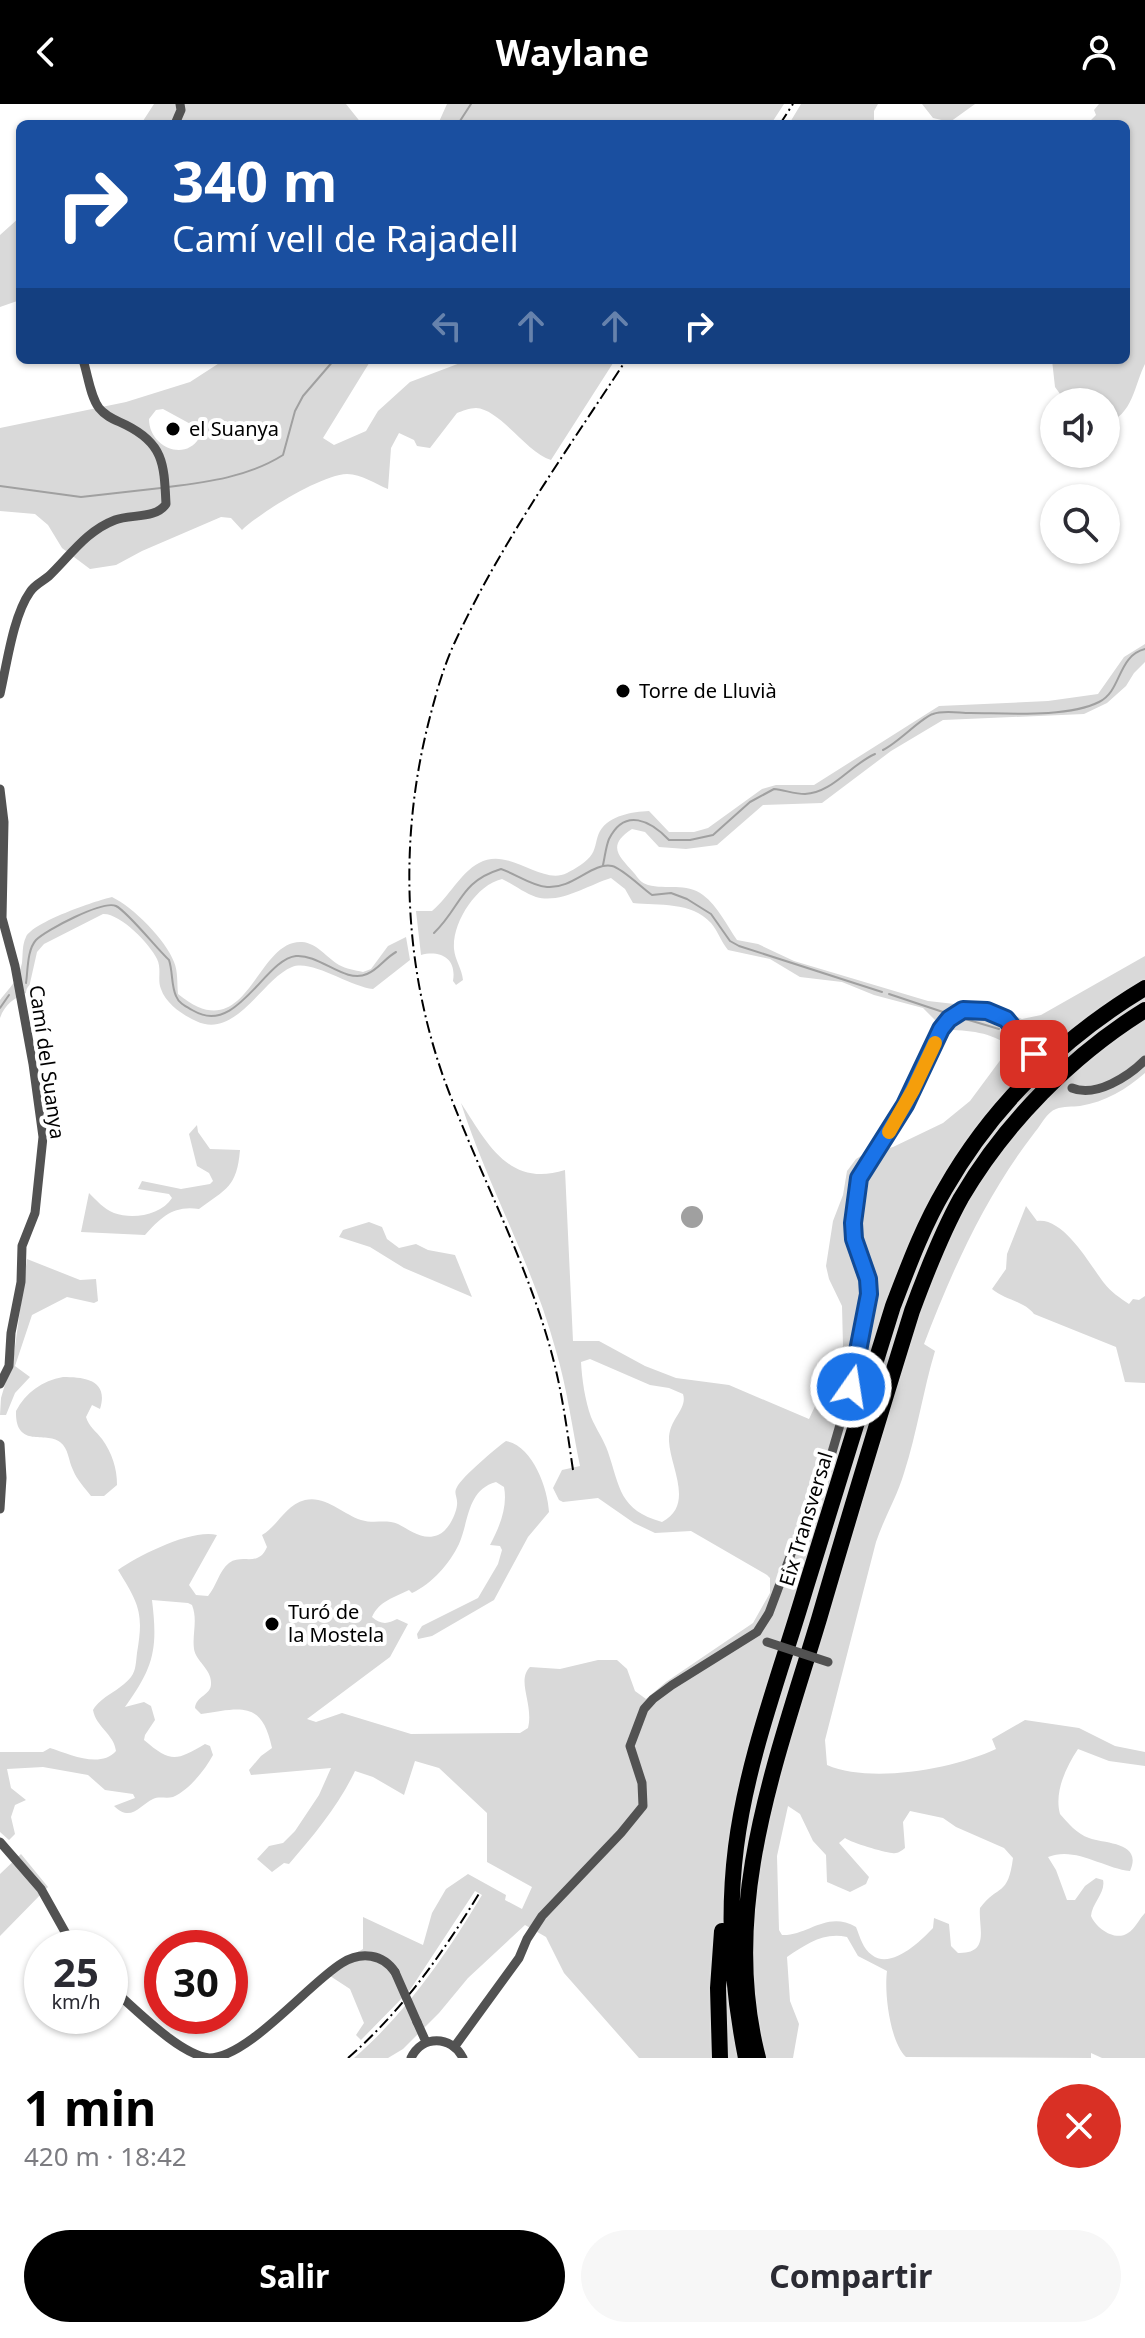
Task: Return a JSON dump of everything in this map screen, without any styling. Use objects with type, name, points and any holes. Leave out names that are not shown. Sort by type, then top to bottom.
[{"type":"highway","name":"Eix Transversal","points":[[746,2058],[733,1981],[731,1939],[736,1847],[743,1809],[765,1722],[893,1306],[917,1244],[945,1188],[1020,1088],[1060,1049],[1145,988]]},
{"type":"highway","name":"Eix Transversal","points":[[758,2058],[744,1975],[747,1894],[761,1814],[912,1311],[935,1250],[961,1198],[989,1156],[1035,1100],[1075,1063],[1145,1010]]},
{"type":"highway","points":[[720,2058],[718,1988],[726,1883],[736,1847]]},
{"type":"highway","points":[[744,1975],[756,2029],[767,2058]]},
{"type":"street","points":[[0,694],[20,614],[30,590],[48,577],[91,532],[117,519],[154,513],[166,504],[162,467],[153,443],[142,433],[106,416],[97,405],[84,364]]},
{"type":"street","name":"Camí del Suanya","points":[[0,789],[4,822],[2,918],[31,1049],[43,1137],[35,1213],[22,1246],[21,1282],[9,1366],[0,1384]]},
{"type":"street","points":[[455,2046],[519,1958],[542,1916],[643,1806],[642,1783],[630,1746],[644,1709],[672,1685],[755,1634],[769,1613],[806,1514],[828,1466],[862,1341],[869,1294],[868,1279],[856,1247],[853,1223],[860,1174],[905,1105],[941,1029],[959,1012],[974,1009],[1000,1016],[1034,1054]]},
{"type":"street","points":[[1072,1088],[1080,1092],[1107,1085],[1145,1060]]},
{"type":"street","points":[[0,1444],[0,1509]]},
{"type":"street","points":[[755,1634],[767,1642],[832,1664]]},
{"type":"street","points":[[0,1842],[41,1889],[64,1930]]},
{"type":"street","points":[[128,2002],[188,2050],[207,2058],[223,2057],[260,2035],[343,1962],[361,1956],[379,1957],[389,1962],[395,1972],[426,2042]]},
{"type":"street","points":[[411,2058],[419,2046],[441,2040],[455,2046],[463,2058]]},
{"type":"shaded area","points":[[154,104],[346,104],[359,120],[144,120]]},
{"type":"shaded area","points":[[447,104],[784,104],[774,120],[440,120]]},
{"type":"shaded area","points":[[801,104],[878,104],[874,120],[791,120]]},
{"type":"shaded area","points":[[922,104],[975,104],[953,120],[933,118]]},
{"type":"shaded area","points":[[1099,104],[1145,104],[1145,364],[1132,399],[1120,415],[1120,388],[1056,388],[1052,364],[1130,364],[1130,120],[1091,120],[1096,115],[1094,110]]},
{"type":"shaded area","points":[[16,221],[16,301],[0,307],[0,235]]},
{"type":"shaded area","points":[[218,364],[369,364],[323,438],[334,445],[366,431],[378,411],[410,382],[457,364],[612,364],[551,460],[485,410],[469,409],[457,413],[430,448],[417,446],[414,440],[399,433],[391,448],[388,489],[358,476],[336,476],[292,496],[242,530],[231,518],[221,517],[116,565],[90,569],[62,548],[48,525],[35,514],[0,511],[0,428],[126,402],[190,382]],"holes":[[[163,409],[196,427],[199,438],[185,449],[169,448],[155,437],[149,419],[156,410]]]},
{"type":"shaded area","points":[[1145,644],[1145,662],[1126,686],[1107,703],[1084,714],[943,720],[891,751],[822,803],[763,805],[717,845],[686,849],[659,847],[645,832],[632,829],[617,846],[620,856],[643,883],[683,887],[703,895],[718,910],[737,940],[758,944],[794,961],[928,1001],[999,1009],[1022,1019],[1041,1015],[1145,956],[1145,1073],[1107,1098],[1059,1108],[1047,1116],[1017,1156],[986,1207],[935,1316],[924,1344],[935,1351],[913,1443],[901,1482],[876,1542],[825,1740],[827,1765],[845,1771],[888,1774],[958,1763],[996,1749],[992,1739],[1025,1720],[1079,1728],[1115,1746],[1145,1752],[1145,1766],[1109,1761],[1078,1749],[1065,1772],[1060,1789],[1060,1814],[1089,1838],[1127,1849],[1133,1862],[1130,1871],[1068,1854],[1048,1857],[1067,1900],[1075,1900],[1085,1886],[1096,1878],[1103,1880],[1103,1889],[1091,1916],[1106,1932],[1117,1936],[1128,1933],[1145,1913],[1145,2058],[1102,2058],[1091,2053],[1091,2058],[906,2057],[900,2050],[889,2017],[887,1971],[858,1956],[847,1937],[830,1936],[816,1940],[787,1957],[790,2001],[799,2024],[793,2058],[639,2058],[564,1973],[546,1937],[525,1925],[468,1978],[403,2049],[388,2058],[354,2058],[391,2022],[424,1982],[482,1895],[475,1891],[410,1990],[361,2040],[356,2035],[364,2023],[350,1989],[324,1972],[363,1949],[363,1917],[423,1945],[432,1913],[446,1889],[468,1874],[506,1895],[505,1900],[522,1909],[532,1887],[487,1862],[487,1813],[439,1768],[415,1761],[404,1795],[373,1777],[355,1771],[334,1808],[308,1842],[289,1864],[284,1863],[272,1872],[257,1859],[269,1846],[283,1843],[295,1831],[319,1795],[331,1768],[251,1775],[249,1770],[272,1748],[268,1733],[256,1715],[248,1711],[238,1709],[201,1714],[195,1708],[209,1691],[211,1679],[194,1649],[195,1616],[192,1605],[188,1603],[152,1600],[152,1657],[125,1707],[144,1702],[151,1706],[155,1720],[144,1740],[161,1753],[174,1757],[205,1744],[210,1746],[213,1755],[201,1773],[185,1790],[173,1797],[155,1798],[135,1811],[125,1813],[114,1806],[135,1798],[133,1794],[105,1790],[88,1775],[43,1767],[7,1769],[11,1788],[26,1800],[15,1805],[11,1817],[15,1834],[9,1840],[0,1832],[0,1752],[43,1752],[50,1748],[93,1760],[116,1751],[93,1710],[127,1682],[136,1666],[140,1618],[131,1592],[118,1570],[180,1539],[217,1535],[189,1585],[196,1595],[208,1596],[229,1563],[259,1557],[267,1547],[262,1535],[292,1506],[312,1499],[361,1520],[394,1523],[422,1536],[438,1535],[453,1518],[457,1505],[455,1492],[460,1482],[506,1441],[524,1450],[531,1459],[546,1491],[549,1512],[528,1537],[494,1600],[432,1636],[418,1639],[417,1634],[422,1626],[478,1598],[498,1564],[502,1550],[500,1546],[490,1545],[502,1517],[505,1495],[504,1487],[496,1482],[486,1486],[474,1499],[459,1544],[440,1572],[412,1593],[409,1590],[383,1603],[375,1612],[372,1617],[378,1621],[388,1623],[397,1619],[408,1624],[390,1657],[307,1719],[316,1722],[342,1713],[411,1734],[520,1733],[528,1728],[525,1679],[530,1667],[560,1669],[598,1660],[617,1660],[627,1669],[635,1691],[646,1699],[753,1623],[770,1593],[770,1578],[767,1575],[691,1531],[655,1533],[634,1523],[598,1498],[559,1500],[553,1488],[562,1470],[580,1466],[560,1365],[535,1288],[461,1103],[491,1147],[514,1167],[529,1173],[546,1174],[565,1170],[573,1341],[599,1341],[645,1366],[676,1378],[729,1385],[809,1419],[843,1346],[842,1306],[826,1266],[833,1221],[843,1195],[847,1171],[864,1154],[893,1147],[943,1123],[970,1101],[1010,1047],[979,1033],[945,1030],[923,1008],[874,995],[842,982],[800,977],[770,959],[728,950],[703,916],[674,906],[633,903],[625,889],[611,878],[555,898],[536,897],[502,879],[483,889],[468,906],[457,928],[454,949],[463,980],[456,985],[450,961],[441,955],[421,955],[416,911],[432,911],[466,873],[490,859],[513,862],[546,875],[567,873],[590,857],[604,826],[622,815],[649,811],[669,832],[694,832],[708,828],[762,789],[776,785],[814,785],[939,706],[1048,701],[1098,694],[1124,657]],"holes":[[[590,1359],[650,1385],[683,1394],[683,1405],[671,1427],[669,1441],[679,1496],[672,1515],[662,1522],[637,1511],[623,1496],[585,1397],[581,1362]],[[788,1806],[800,1814],[813,1841],[826,1855],[827,1882],[850,1892],[866,1884],[869,1877],[839,1843],[845,1838],[882,1851],[899,1852],[905,1848],[903,1822],[910,1811],[943,1818],[1004,1848],[1013,1858],[1011,1870],[1005,1885],[980,1908],[979,1944],[975,1949],[958,1953],[951,1946],[949,1924],[934,1918],[933,1928],[921,1940],[905,1952],[888,1959],[872,1955],[856,1927],[846,1923],[827,1922],[782,1935],[779,1930],[777,1856]]]},
{"type":"shaded area","points":[[112,897],[129,908],[156,934],[175,966],[178,994],[201,1008],[220,1010],[236,1002],[273,957],[286,946],[302,942],[317,948],[342,966],[363,972],[371,969],[388,946],[406,937],[410,960],[373,989],[310,967],[292,967],[236,1015],[210,1025],[191,1019],[171,1004],[161,989],[158,963],[148,946],[118,918],[103,914],[44,944],[37,952],[28,992],[11,1002],[0,1018],[0,1000],[18,975],[23,946],[31,931],[65,913]]},
{"type":"shaded area","points":[[197,1125],[198,1132],[210,1149],[240,1150],[233,1180],[223,1191],[199,1209],[182,1209],[169,1214],[145,1235],[81,1232],[89,1193],[114,1213],[138,1216],[154,1212],[172,1198],[169,1194],[138,1189],[142,1181],[181,1189],[210,1184],[213,1181],[209,1173],[197,1166],[189,1134]]},
{"type":"shaded area","points":[[692,1206],[700,1209],[703,1217],[700,1225],[692,1228],[684,1225],[681,1217],[684,1209]]},
{"type":"shaded area","points":[[1026,1206],[1037,1221],[1057,1226],[1066,1234],[1104,1283],[1119,1297],[1129,1304],[1133,1299],[1139,1300],[1145,1296],[1145,1383],[1125,1382],[1116,1347],[1034,1314],[992,1289],[1006,1269],[1007,1254]]},
{"type":"shaded area","points":[[369,1222],[382,1227],[387,1239],[399,1248],[416,1244],[428,1250],[455,1255],[472,1297],[404,1268],[370,1247],[339,1237],[343,1230]]},
{"type":"shaded area","points":[[27,1259],[80,1280],[96,1279],[98,1301],[94,1303],[67,1297],[32,1315],[15,1366],[30,1377],[15,1393],[6,1415],[0,1415],[1,1398],[14,1354]]},
{"type":"shaded area","points":[[63,1377],[87,1379],[101,1392],[100,1409],[92,1405],[86,1417],[106,1444],[115,1467],[117,1485],[104,1496],[91,1496],[77,1477],[60,1442],[26,1435],[17,1423],[16,1411],[30,1393],[48,1381]]},
{"type":"shaded area","points":[[21,1854],[48,1887],[0,1936],[0,1874]]},
{"type":"waterway","points":[[461,120],[471,104]]},
{"type":"waterway","points":[[168,487],[242,473],[283,455],[295,411],[303,396],[331,364]]},
{"type":"waterway","points":[[0,486],[81,497],[161,488]]},
{"type":"waterway","points":[[883,750],[928,716],[937,713],[1053,713],[1099,702],[1112,690],[1129,659],[1145,649]]},
{"type":"waterway","points":[[603,865],[609,839],[615,829],[630,820],[654,827],[669,840],[713,835],[750,802],[774,789],[801,794],[824,789],[875,754]]},
{"type":"waterway","points":[[434,933],[469,888],[487,874],[501,869],[536,884],[556,887],[597,868],[612,866],[652,895],[671,893],[711,914],[730,941],[739,946],[882,992]]},
{"type":"waterway","points":[[26,983],[29,955],[36,940],[75,917],[109,905],[128,915],[169,960],[174,992],[179,1001],[209,1016],[224,1013],[237,1005],[284,960],[305,957],[359,976],[371,972],[396,952]]},
{"type":"waterway","points":[[889,994],[952,1015]]},
{"type":"waterway","points":[[0,1008],[9,995]]},
{"type":"waterway","points":[[962,1018],[999,1029]]},
{"type":"waterway","points":[[1026,1027],[1048,1026]]},
{"type":"tunnel","points":[[1034,1054],[1072,1088]]},
{"type":"railway","points":[[783,120],[793,104]]},
{"type":"railway","points":[[573,1470],[558,1380],[540,1316],[456,1110],[429,1032],[413,941],[410,849],[421,758],[438,687],[454,644],[513,534],[623,364]]},
{"type":"railway","points":[[348,2058],[386,2021],[420,1980],[480,1892]]},
{"type":"slow traffic","points":[[889,1132],[935,1043]]},
{"type":"place","name":"el Suanya","points":[[173,429]]},
{"type":"place","name":"Torre de Lluvià","points":[[623,691]]},
{"type":"place","name":"Turó de la Mostela","points":[[272,1624]]},
{"type":"route","points":[[851,1387],[869,1294],[853,1223],[860,1174],[905,1105],[941,1029],[959,1012],[974,1009],[1006,1019],[1034,1054]]}]
